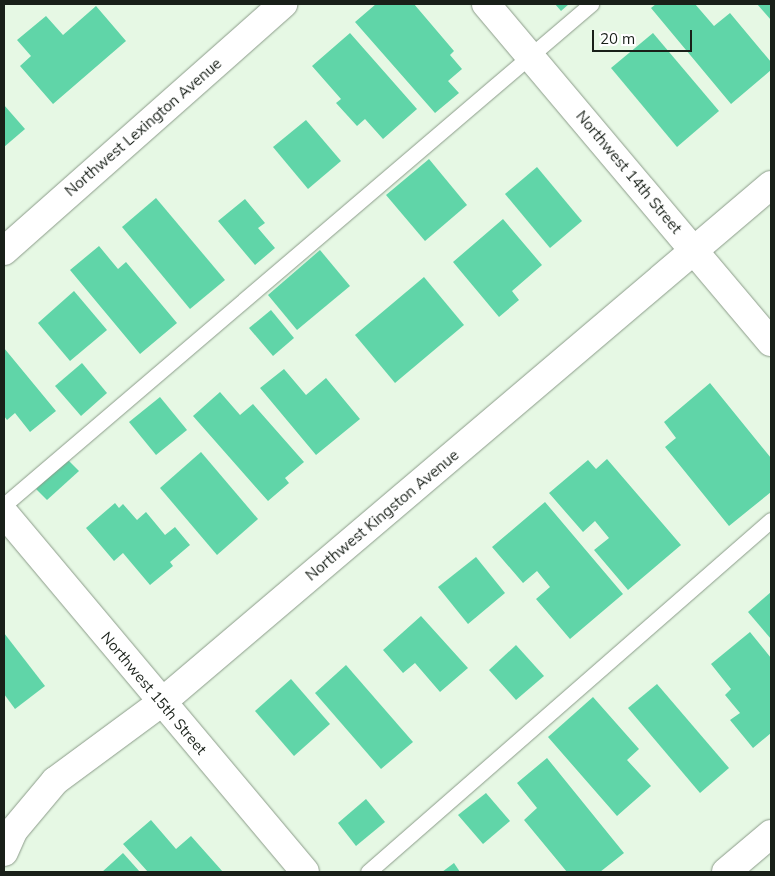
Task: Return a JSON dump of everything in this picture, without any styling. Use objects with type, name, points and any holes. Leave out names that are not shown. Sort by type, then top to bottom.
[{"type":"street","name":"Northwest Lexington Avenue","points":[[4,250],[283,4]]},
{"type":"street","name":"Northwest 14th Street","points":[[486,4],[771,342]]},
{"type":"street","name":"Northwest Kingston Avenue","points":[[4,852],[14,830],[55,781],[162,702],[771,185]]},
{"type":"street","name":"Northwest 15th Street","points":[[4,513],[305,872]]},
{"type":"street","points":[[726,872],[771,834]]},
{"type":"lane","points":[[4,505],[591,4]]},
{"type":"lane","points":[[368,872],[771,520]]},
{"type":"building","points":[[376,4],[414,4],[454,51],[450,55],[462,69],[448,81],[459,93],[435,113],[355,22]]},
{"type":"building","points":[[555,4],[569,4],[561,11]]},
{"type":"building","points":[[656,4],[695,4],[714,26],[730,13],[771,62],[771,70],[731,104],[651,8]]},
{"type":"building","points":[[757,4],[771,4],[771,20]]},
{"type":"building","points":[[96,6],[126,41],[53,104],[20,66],[31,56],[17,40],[46,16],[63,35]]},
{"type":"building","points":[[350,33],[417,109],[383,139],[365,119],[357,126],[336,103],[341,99],[312,66]]},
{"type":"building","points":[[653,33],[719,111],[677,147],[611,68]]},
{"type":"building","points":[[4,105],[25,129],[4,147]]},
{"type":"building","points":[[306,120],[341,161],[308,189],[273,147]]},
{"type":"building","points":[[429,159],[467,205],[425,241],[386,195]]},
{"type":"building","points":[[537,167],[582,221],[550,248],[505,194]]},
{"type":"building","points":[[156,198],[225,280],[190,309],[122,227]]},
{"type":"building","points":[[245,199],[265,223],[258,228],[275,248],[255,265],[218,221]]},
{"type":"building","points":[[503,219],[542,265],[512,291],[519,300],[499,317],[453,262]]},
{"type":"building","points":[[99,246],[118,269],[126,262],[177,323],[140,354],[70,270]]},
{"type":"building","points":[[320,250],[350,286],[297,330],[268,295]]},
{"type":"building","points":[[424,277],[464,325],[395,383],[355,335]]},
{"type":"building","points":[[74,291],[107,330],[70,361],[38,323]]},
{"type":"building","points":[[271,310],[294,338],[273,356],[249,328]]},
{"type":"building","points":[[4,348],[56,411],[30,432],[15,413],[7,420],[4,416]]},
{"type":"building","points":[[82,363],[107,393],[81,416],[55,386]]},
{"type":"building","points":[[284,369],[306,395],[326,378],[360,419],[316,455],[260,388]]},
{"type":"building","points":[[710,383],[771,458],[771,492],[729,526],[665,447],[676,438],[664,422]]},
{"type":"building","points":[[220,392],[240,415],[253,404],[304,462],[285,478],[289,483],[268,501],[193,416]]},
{"type":"building","points":[[160,397],[187,430],[156,455],[129,422]]},
{"type":"building","points":[[201,452],[258,519],[217,555],[160,488]]},
{"type":"building","points":[[67,459],[79,471],[47,500],[36,489]]},
{"type":"building","points":[[607,459],[681,545],[628,590],[594,550],[609,538],[595,521],[583,532],[549,493],[588,460],[596,469]]},
{"type":"building","points":[[545,502],[623,594],[570,639],[536,599],[550,587],[537,571],[523,583],[492,547]]},
{"type":"building","points":[[115,503],[119,508],[123,504],[137,520],[146,512],[165,535],[175,527],[190,545],[170,562],[173,566],[150,585],[123,553],[114,561],[86,528]]},
{"type":"building","points":[[476,557],[505,593],[468,624],[438,587]]},
{"type":"building","points":[[771,592],[771,639],[748,612]]},
{"type":"building","points":[[421,616],[468,668],[440,692],[415,663],[403,673],[383,650]]},
{"type":"building","points":[[750,632],[771,658],[771,733],[753,748],[730,720],[740,713],[725,695],[731,689],[711,664]]},
{"type":"building","points":[[4,633],[45,686],[15,709],[4,694]]},
{"type":"building","points":[[516,645],[544,676],[516,700],[489,670]]},
{"type":"building","points":[[346,665],[413,742],[381,769],[315,693]]},
{"type":"building","points":[[291,679],[330,724],[294,756],[255,711]]},
{"type":"building","points":[[657,684],[729,768],[700,793],[628,708]]},
{"type":"building","points":[[593,697],[639,749],[627,760],[651,786],[617,816],[548,737]]},
{"type":"building","points":[[547,758],[624,853],[600,872],[567,872],[524,820],[537,808],[517,783]]},
{"type":"building","points":[[486,793],[510,821],[483,844],[458,815]]},
{"type":"building","points":[[366,799],[385,822],[356,846],[338,823]]},
{"type":"building","points":[[151,820],[176,849],[191,836],[223,872],[148,872],[123,844]]},
{"type":"building","points":[[123,853],[140,872],[102,872]]},
{"type":"building","points":[[454,863],[460,872],[442,872]]}]
